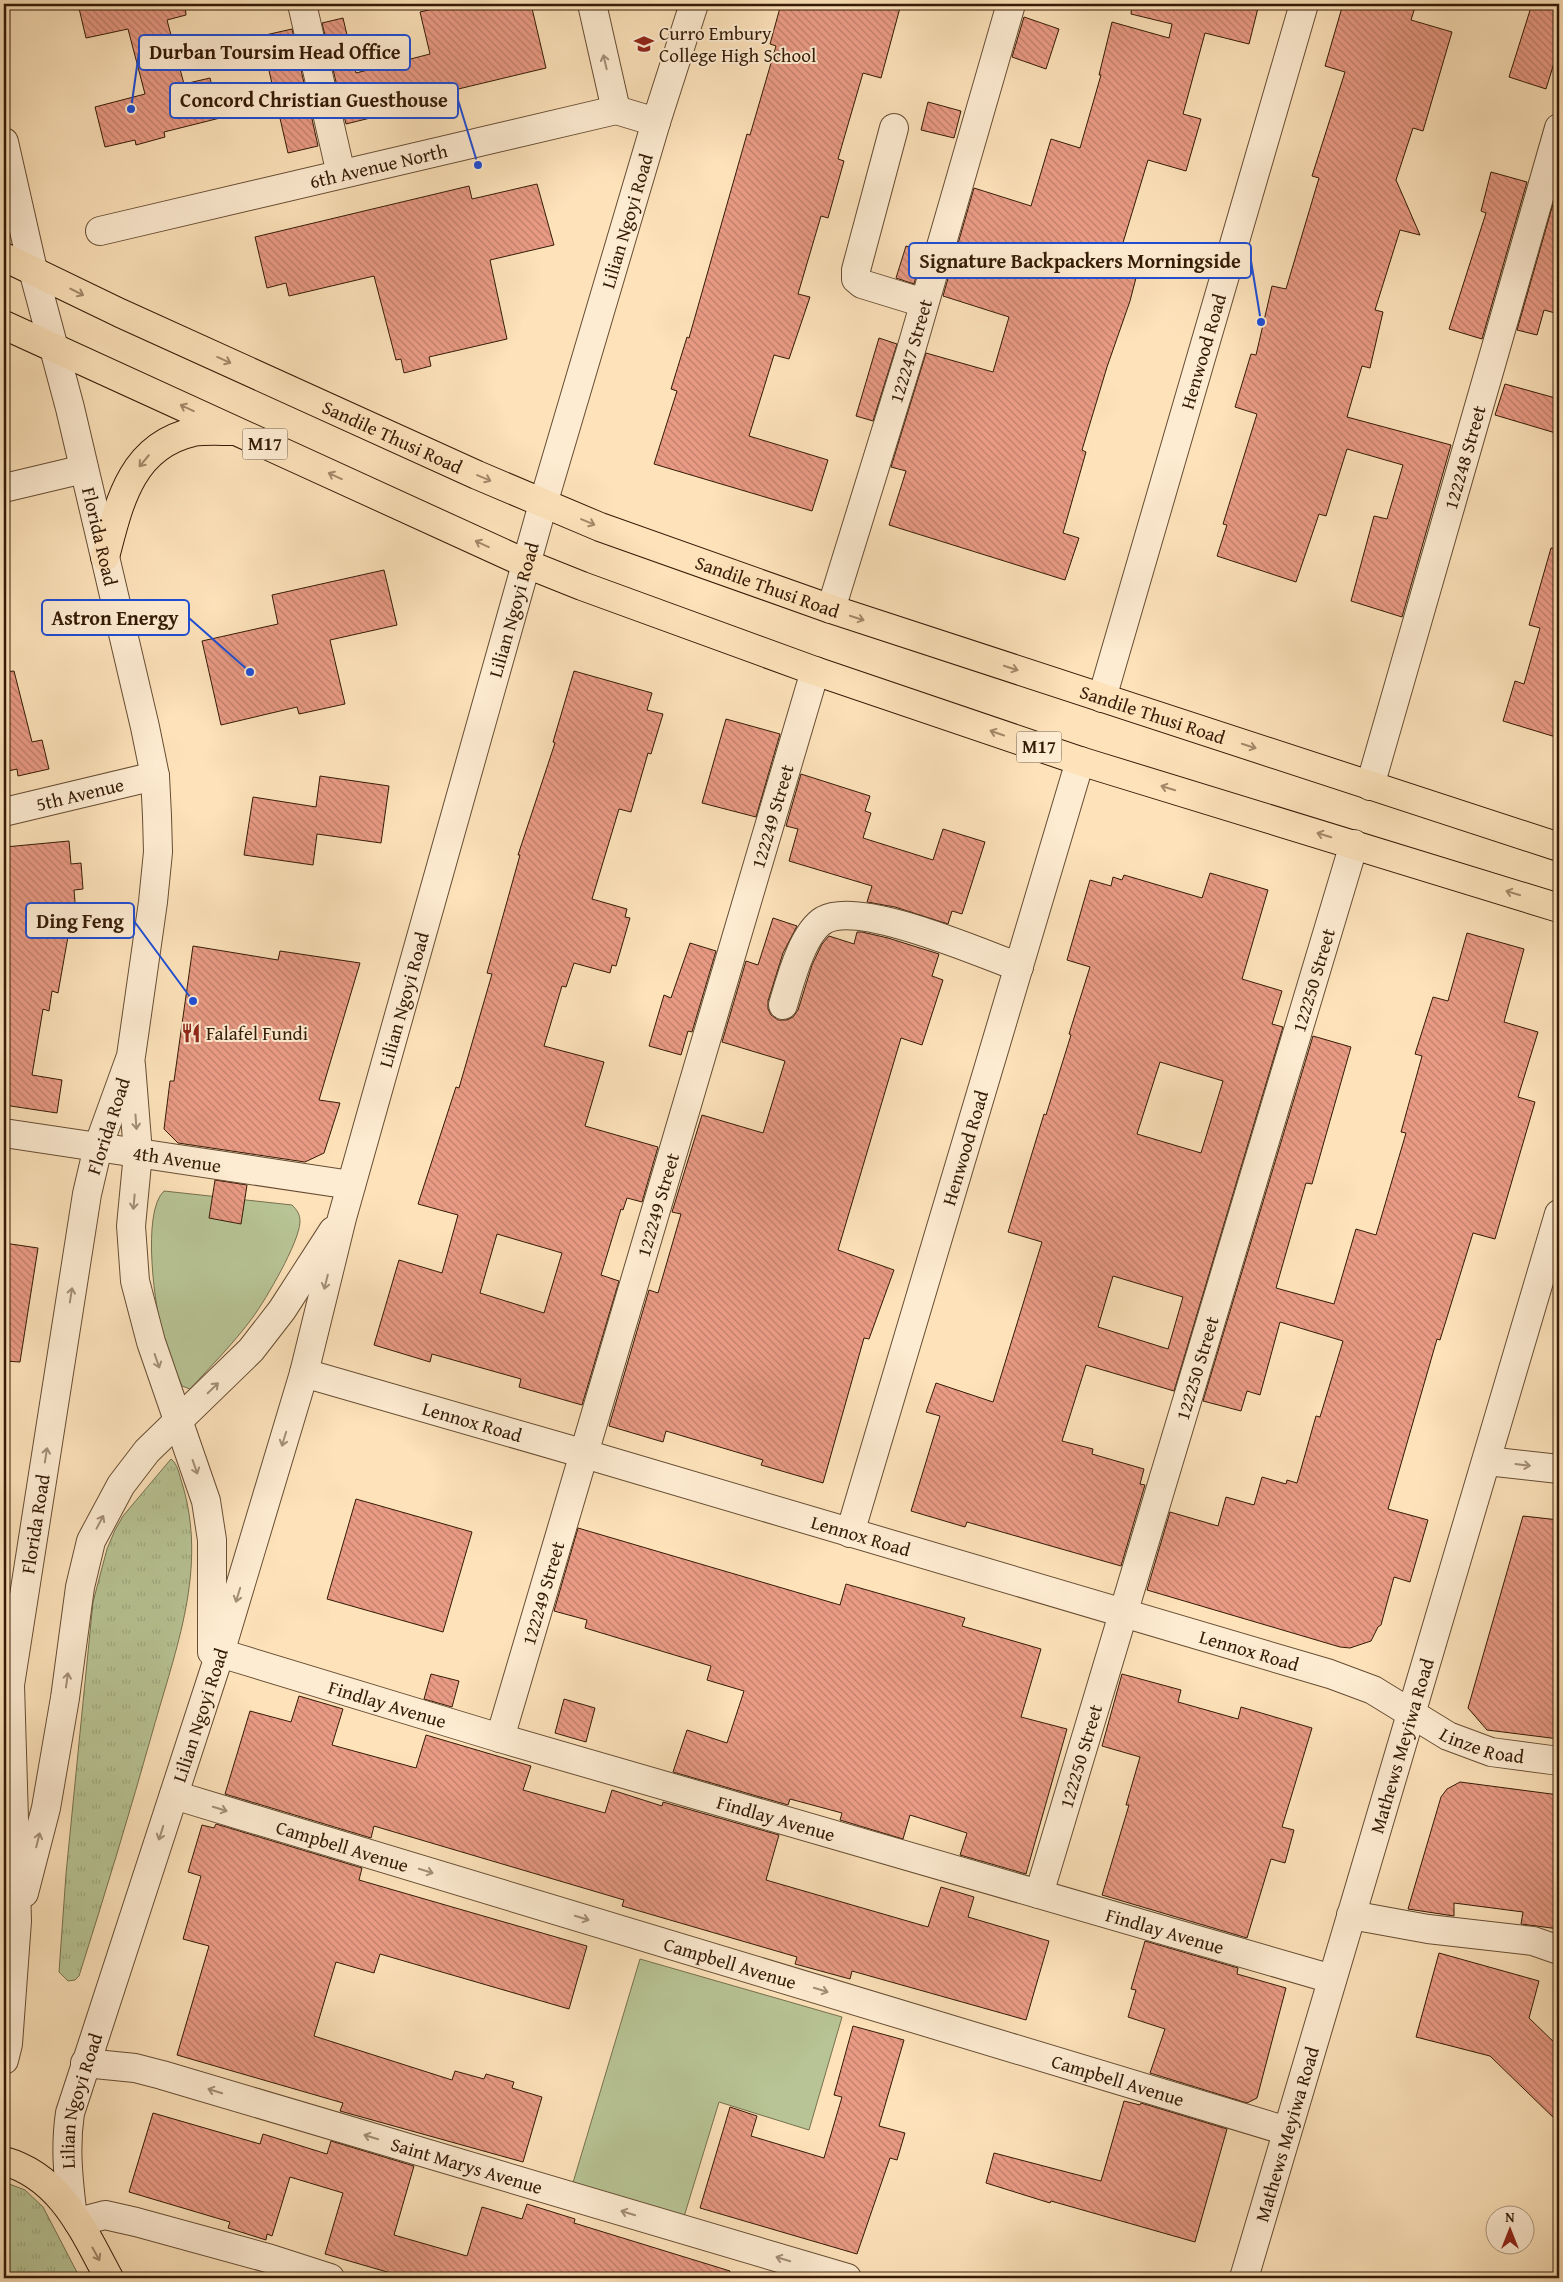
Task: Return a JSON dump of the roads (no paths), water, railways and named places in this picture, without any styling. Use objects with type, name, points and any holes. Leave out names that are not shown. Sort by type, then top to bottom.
[{"type":"main road","name":"Sandile Thusi Road","points":[[4,256],[128,317],[600,528],[831,609],[1559,847]]},
{"type":"main road","name":"M17","points":[[4,325],[527,564],[582,586],[815,671],[1080,761],[1559,908]]},
{"type":"main road","points":[[105,557],[116,514],[130,481],[144,458],[165,443],[194,432],[236,430]]},
{"type":"main road","points":[[4,2161],[42,2178],[75,2216],[109,2278]]},
{"type":"street","points":[[302,4],[341,174]]},
{"type":"street","points":[[592,4],[616,110]]},
{"type":"street","name":"Lilian Ngoyi Road","points":[[75,2216],[66,2160],[66,2137],[70,2113],[211,1683],[304,1373],[351,1185],[543,504],[656,122],[694,4]]},
{"type":"street","name":"122247 Street","points":[[831,609],[924,302],[1011,4]]},
{"type":"street","name":"Henwood Road","points":[[1102,698],[1209,323],[1304,4]]},
{"type":"street","name":"6th Avenue North","points":[[100,231],[616,110],[656,122]]},
{"type":"street","points":[[894,128],[856,270],[856,279],[862,284],[924,302]]},
{"type":"street","name":"122248 Street","points":[[1370,786],[1559,128]]},
{"type":"street","name":"Florida Road","points":[[4,142],[105,557],[155,776],[158,852],[153,902],[131,1056],[98,1147],[87,1194],[14,1586],[7,1685],[17,1921],[8,2044],[4,2060]]},
{"type":"street","points":[[4,488],[84,469]]},
{"type":"street","name":"122249 Street","points":[[500,1738],[815,671]]},
{"type":"street","name":"Henwood Road","points":[[850,1533],[1080,761]]},
{"type":"street","name":"5th Avenue","points":[[4,812],[155,776]]},
{"type":"street","name":"122250 Street","points":[[1038,1894],[1124,1614],[1354,844]]},
{"type":"street","points":[[783,1005],[795,968],[810,933],[824,920],[844,916],[865,917],[896,924],[941,938],[1019,968]]},
{"type":"street","name":"Florida Road","points":[[131,1056],[138,1153],[131,1226],[135,1281],[151,1342],[206,1502],[212,1540],[211,1683]]},
{"type":"street","name":"4th Avenue","points":[[4,1133],[351,1185]]},
{"type":"street","name":"Mathews Meyiwa Road","points":[[1244,2278],[1559,1214]]},
{"type":"street","name":"Lilian Ngoyi Road","points":[[17,1921],[46,1808],[80,1587],[90,1541],[121,1485],[147,1451],[251,1350],[282,1310],[342,1218]]},
{"type":"street","name":"Lennox Road","points":[[304,1373],[1330,1674],[1373,1690],[1412,1713]]},
{"type":"street","points":[[1487,1461],[1559,1469]]},
{"type":"street","name":"Findlay Avenue","points":[[220,1653],[500,1738],[1332,1979]]},
{"type":"street","name":"Linze Road","points":[[1412,1713],[1448,1736],[1491,1752],[1559,1761]]},
{"type":"street","name":"Campbell Avenue","points":[[174,1795],[1287,2131]]},
{"type":"street","points":[[1351,1915],[1428,1929],[1533,1941],[1559,1950]]},
{"type":"street","name":"Saint Marys Avenue","points":[[85,2063],[135,2068],[162,2075],[847,2278]]},
{"type":"street","points":[[75,2216],[105,2216],[136,2222],[268,2269],[330,2278]]},
{"type":"place","name":"Curro Embury College High School","points":[[644,44]]},
{"type":"place","name":"Durban Toursim Head Office","points":[[131,109]]},
{"type":"place","name":"Concord Christian Guesthouse","points":[[478,165]]},
{"type":"place","name":"Signature Backpackers Morningside","points":[[1261,322]]},
{"type":"place","name":"Astron Energy","points":[[250,672]]},
{"type":"place","name":"Ding Feng","points":[[193,1001]]},
{"type":"place","name":"Falafel Fundi","points":[[191,1033]]}]
